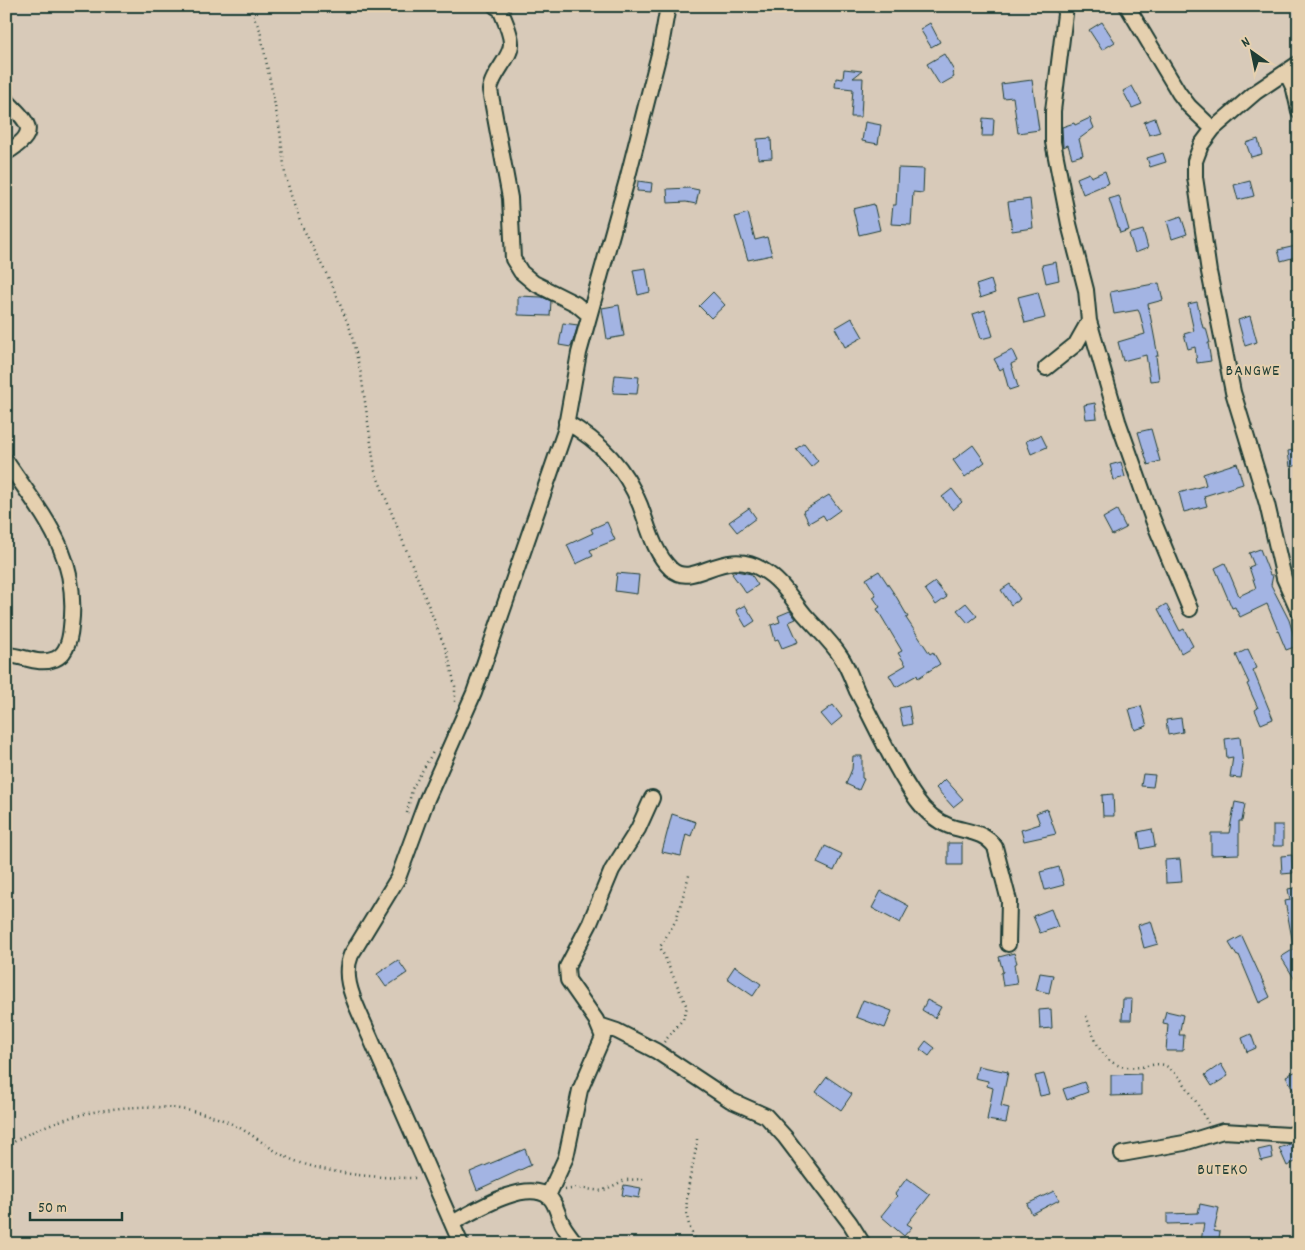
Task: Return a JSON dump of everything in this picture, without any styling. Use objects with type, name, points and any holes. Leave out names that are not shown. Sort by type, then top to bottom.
[{"type":"street","points":[[495,6],[500,9],[512,44],[508,54],[494,73],[490,90],[510,198],[513,259],[521,272],[534,284],[576,304],[589,315]]},
{"type":"street","points":[[460,1244],[352,995],[348,966],[351,955],[398,878],[427,799],[474,693],[566,422],[579,353],[627,180],[661,46],[668,6]]},
{"type":"street","points":[[1066,6],[1052,111],[1053,142],[1069,224],[1086,290],[1089,321],[1118,421],[1153,520],[1190,609]]},
{"type":"street","points":[[1127,6],[1179,93],[1189,106],[1213,129]]},
{"type":"street","points":[[1299,63],[1256,92],[1213,129],[1201,145],[1195,161],[1194,177],[1209,272],[1234,392],[1267,504],[1284,578],[1299,612]]},
{"type":"street","points":[[1286,72],[1294,89],[1299,111]]},
{"type":"street","points":[[6,100],[27,123],[29,131],[25,140],[6,153]]},
{"type":"street","points":[[1046,368],[1076,344],[1089,321]]},
{"type":"street","points":[[566,422],[587,434],[611,456],[632,488],[653,541],[671,568],[684,576],[691,576],[716,564],[738,561],[750,563],[763,570],[782,586],[838,651],[910,790],[925,810],[948,826],[980,834],[991,841],[995,847],[1009,901],[1008,944]]},
{"type":"street","points":[[6,461],[62,546],[72,581],[73,599],[70,639],[64,653],[56,659],[47,662],[6,655]]},
{"type":"street","points":[[549,1195],[566,1157],[580,1090],[588,1066],[602,1042],[602,1033],[598,1025],[568,980],[567,967],[590,923],[612,870],[638,829],[652,798]]},
{"type":"street","points":[[598,1025],[617,1031],[656,1051],[730,1100],[766,1116],[785,1137],[863,1244]]},
{"type":"street","points":[[1122,1154],[1184,1143],[1214,1133],[1239,1131],[1289,1135],[1299,1132]]},
{"type":"street","points":[[452,1223],[508,1196],[521,1192],[540,1193],[549,1195],[576,1244]]},
{"type":"path","points":[[249,6],[260,30],[280,131],[285,174],[301,224],[333,287],[350,329],[360,374],[375,470],[448,655],[455,686],[454,708]]},
{"type":"path","points":[[407,818],[412,789],[437,746]]},
{"type":"path","points":[[656,1051],[686,1014],[687,1007],[659,950],[676,920],[690,872]]},
{"type":"path","points":[[1086,1016],[1104,1056],[1112,1063],[1124,1068],[1160,1064],[1166,1066],[1184,1084],[1214,1133]]},
{"type":"path","points":[[6,1147],[32,1131],[64,1119],[134,1107],[182,1109],[233,1124],[281,1154],[317,1168],[405,1178],[432,1179]]},
{"type":"path","points":[[697,1139],[689,1173],[686,1220],[699,1244]]},
{"type":"path","points":[[549,1195],[570,1188],[602,1191],[625,1180],[645,1179]]},
{"type":"building","points":[[1102,22],[1115,42],[1102,50],[1089,30]]},
{"type":"building","points":[[930,23],[940,42],[931,47],[920,29]]},
{"type":"building","points":[[944,54],[954,71],[952,73],[954,77],[940,85],[927,64]]},
{"type":"building","points":[[844,69],[862,71],[853,78],[863,78],[861,117],[851,117],[853,89],[835,87],[836,78],[843,79]]},
{"type":"building","points":[[1032,80],[1039,130],[1018,133],[1013,97],[1003,98],[1001,84]]},
{"type":"building","points":[[1132,86],[1142,104],[1132,108],[1123,91]]},
{"type":"building","points":[[983,118],[994,119],[993,136],[982,136]]},
{"type":"building","points":[[1090,118],[1094,128],[1079,139],[1083,155],[1072,158],[1068,145],[1063,147],[1062,127],[1074,123],[1075,125]]},
{"type":"building","points":[[1155,118],[1160,132],[1149,135],[1144,122]]},
{"type":"building","points":[[865,122],[881,125],[878,144],[862,141]]},
{"type":"building","points":[[771,138],[772,158],[758,159],[757,139]]},
{"type":"building","points":[[1258,139],[1262,154],[1251,157],[1246,143]]},
{"type":"building","points":[[1163,153],[1166,162],[1150,167],[1147,158]]},
{"type":"building","points":[[898,168],[924,169],[923,193],[913,192],[911,225],[891,224],[893,205],[896,205]]},
{"type":"building","points":[[1105,171],[1109,183],[1083,194],[1077,178],[1089,173],[1091,177]]},
{"type":"building","points":[[638,181],[652,183],[651,192],[637,191]]},
{"type":"building","points":[[1250,181],[1254,196],[1238,200],[1234,185]]},
{"type":"building","points":[[689,188],[699,190],[696,204],[686,202],[668,203],[667,189]]},
{"type":"building","points":[[1119,196],[1129,230],[1120,233],[1109,199]]},
{"type":"building","points":[[1030,199],[1033,228],[1012,231],[1008,202]]},
{"type":"building","points":[[874,204],[880,230],[859,235],[853,209]]},
{"type":"building","points":[[748,213],[755,240],[767,237],[772,255],[748,260],[735,217]]},
{"type":"building","points":[[1181,216],[1187,234],[1172,239],[1167,221]]},
{"type":"building","points":[[1143,230],[1148,248],[1135,253],[1129,234]]},
{"type":"building","points":[[1296,246],[1299,256],[1281,261],[1278,250]]},
{"type":"building","points":[[1056,262],[1059,280],[1046,283],[1042,265]]},
{"type":"building","points":[[646,268],[650,292],[638,295],[633,270]]},
{"type":"building","points":[[991,280],[995,293],[980,298],[976,285]]},
{"type":"building","points":[[1159,283],[1163,300],[1148,304],[1158,356],[1156,356],[1159,380],[1150,381],[1146,355],[1123,361],[1118,342],[1145,334],[1140,314],[1138,310],[1114,314],[1110,292]]},
{"type":"building","points":[[713,292],[725,305],[711,318],[699,306]]},
{"type":"building","points":[[1038,292],[1045,318],[1025,323],[1018,297]]},
{"type":"building","points":[[518,296],[542,297],[551,301],[550,316],[518,315]]},
{"type":"building","points":[[1197,302],[1203,328],[1206,328],[1210,343],[1208,343],[1211,361],[1197,363],[1195,347],[1188,349],[1184,334],[1194,331],[1188,304]]},
{"type":"building","points":[[619,305],[624,336],[607,339],[602,308]]},
{"type":"building","points":[[985,310],[993,336],[981,339],[973,314]]},
{"type":"building","points":[[1250,316],[1257,342],[1245,346],[1238,320]]},
{"type":"building","points":[[852,318],[863,337],[845,347],[835,328]]},
{"type":"building","points":[[563,323],[578,325],[571,347],[559,345]]},
{"type":"building","points":[[1012,350],[1017,361],[1011,364],[1018,387],[1009,390],[1003,368],[1000,370],[994,359]]},
{"type":"building","points":[[615,375],[639,377],[637,394],[613,393]]},
{"type":"building","points":[[1095,403],[1097,418],[1086,419],[1084,405]]},
{"type":"building","points":[[1151,429],[1160,461],[1148,465],[1138,432]]},
{"type":"building","points":[[1041,435],[1047,447],[1031,454],[1026,441]]},
{"type":"building","points":[[804,443],[818,461],[811,467],[796,449]]},
{"type":"building","points":[[973,445],[985,462],[965,477],[953,460]]},
{"type":"building","points":[[1299,449],[1299,465],[1290,467],[1288,451]]},
{"type":"building","points":[[1121,462],[1125,477],[1114,480],[1110,465]]},
{"type":"building","points":[[1237,463],[1243,484],[1204,496],[1207,506],[1184,512],[1179,493],[1206,485],[1203,474]]},
{"type":"building","points":[[952,489],[962,502],[953,510],[942,497]]},
{"type":"building","points":[[829,495],[840,510],[826,520],[823,515],[809,523],[803,511]]},
{"type":"building","points":[[749,508],[756,518],[737,532],[729,522]]},
{"type":"building","points":[[1117,510],[1126,528],[1112,535],[1103,518]]},
{"type":"building","points":[[607,522],[615,540],[590,550],[593,556],[576,564],[567,545],[593,533],[591,529]]},
{"type":"building","points":[[1260,549],[1270,575],[1273,575],[1271,585],[1289,620],[1297,646],[1286,650],[1267,604],[1240,617],[1235,607],[1232,608],[1215,568],[1225,563],[1239,596],[1256,588],[1249,567],[1254,565],[1249,553]]},
{"type":"building","points":[[736,571],[751,574],[758,585],[746,593],[732,574]]},
{"type":"building","points":[[879,571],[908,617],[906,618],[930,654],[933,652],[940,664],[918,678],[917,675],[896,687],[889,675],[906,665],[898,653],[902,651],[877,609],[880,607],[873,597],[876,595],[866,579]]},
{"type":"building","points":[[617,573],[639,575],[637,594],[615,591]]},
{"type":"building","points":[[935,582],[947,597],[936,605],[925,589]]},
{"type":"building","points":[[1010,584],[1020,599],[1011,605],[1001,590]]},
{"type":"building","points":[[966,603],[977,616],[968,623],[957,610]]},
{"type":"building","points":[[1166,604],[1180,631],[1184,629],[1193,646],[1181,653],[1158,609]]},
{"type":"building","points":[[745,605],[755,621],[746,627],[736,610]]},
{"type":"building","points":[[790,611],[796,619],[789,622],[798,642],[782,648],[778,639],[775,640],[771,625],[780,622],[778,616]]},
{"type":"building","points":[[1248,649],[1257,668],[1253,670],[1273,719],[1261,724],[1255,710],[1258,708],[1247,684],[1249,683],[1236,655]]},
{"type":"building","points":[[833,705],[842,717],[831,726],[821,714]]},
{"type":"building","points":[[909,706],[912,724],[903,726],[899,708]]},
{"type":"building","points":[[1141,706],[1147,726],[1135,730],[1129,709]]},
{"type":"building","points":[[1181,718],[1183,732],[1168,735],[1166,720]]},
{"type":"building","points":[[1240,737],[1243,765],[1241,778],[1230,777],[1233,757],[1227,758],[1225,739]]},
{"type":"building","points":[[853,756],[862,756],[862,778],[864,779],[859,790],[846,784],[852,769]]},
{"type":"building","points":[[1143,774],[1155,775],[1153,787],[1141,786]]},
{"type":"building","points":[[945,779],[963,799],[953,807],[936,788]]},
{"type":"building","points":[[1113,794],[1114,816],[1103,816],[1102,795]]},
{"type":"building","points":[[1235,802],[1245,804],[1242,821],[1239,821],[1239,854],[1211,855],[1211,833],[1229,833]]},
{"type":"building","points":[[1047,809],[1056,834],[1024,841],[1021,830],[1040,824],[1036,813]]},
{"type":"building","points":[[672,814],[696,822],[691,836],[686,834],[681,856],[662,852]]},
{"type":"building","points":[[1273,825],[1283,825],[1283,846],[1273,846]]},
{"type":"building","points":[[1152,829],[1155,846],[1141,849],[1138,832]]},
{"type":"building","points":[[948,843],[962,843],[962,865],[948,865]]},
{"type":"building","points":[[825,846],[842,854],[834,871],[817,863]]},
{"type":"building","points":[[1292,855],[1293,873],[1282,874],[1281,856]]},
{"type":"building","points":[[1180,859],[1182,882],[1166,883],[1165,860]]},
{"type":"building","points":[[1059,867],[1064,885],[1045,890],[1040,872]]},
{"type":"building","points":[[1299,887],[1299,986],[1281,957],[1294,949],[1285,901],[1290,900],[1288,889]]},
{"type":"building","points":[[881,891],[909,906],[900,923],[872,908]]},
{"type":"building","points":[[1051,909],[1058,927],[1040,933],[1033,916]]},
{"type":"building","points":[[1151,921],[1158,944],[1144,948],[1138,925]]},
{"type":"building","points":[[1242,936],[1270,997],[1259,1003],[1239,955],[1237,956],[1229,943]]},
{"type":"building","points":[[1014,953],[1017,963],[1014,964],[1017,984],[1003,986],[1001,973],[1003,972],[999,957]]},
{"type":"building","points":[[398,960],[407,973],[386,987],[377,974]]},
{"type":"building","points":[[735,966],[761,984],[753,996],[727,978]]},
{"type":"building","points":[[1040,973],[1053,975],[1049,993],[1036,990]]},
{"type":"building","points":[[1123,999],[1132,999],[1131,1020],[1122,1020]]},
{"type":"building","points":[[863,1000],[892,1011],[885,1028],[856,1017]]},
{"type":"building","points":[[927,1000],[941,1007],[935,1018],[922,1010]]},
{"type":"building","points":[[1051,1009],[1052,1028],[1040,1029],[1039,1010]]},
{"type":"building","points":[[1166,1011],[1183,1015],[1179,1035],[1184,1035],[1183,1051],[1166,1051],[1168,1024],[1163,1023]]},
{"type":"building","points":[[1251,1034],[1256,1048],[1247,1052],[1242,1038]]},
{"type":"building","points":[[926,1041],[935,1048],[929,1056],[920,1049]]},
{"type":"building","points":[[1221,1064],[1228,1076],[1212,1086],[1205,1075]]},
{"type":"building","points":[[978,1066],[1008,1072],[1001,1106],[1009,1108],[1006,1123],[987,1120],[993,1088],[987,1086],[988,1081],[975,1078]]},
{"type":"building","points":[[1299,1070],[1299,1101],[1286,1076]]},
{"type":"building","points":[[1044,1074],[1050,1094],[1040,1096],[1035,1076]]},
{"type":"building","points":[[1141,1074],[1141,1095],[1111,1096],[1111,1075]]},
{"type":"building","points":[[827,1077],[852,1094],[841,1110],[816,1092]]},
{"type":"building","points":[[1084,1082],[1088,1092],[1067,1100],[1063,1089]]},
{"type":"building","points":[[1296,1142],[1299,1160],[1287,1166],[1279,1148]]},
{"type":"building","points":[[1271,1147],[1273,1158],[1261,1161],[1258,1150]]},
{"type":"building","points":[[525,1149],[531,1165],[477,1190],[470,1172]]},
{"type":"building","points":[[907,1178],[930,1195],[907,1224],[912,1227],[904,1236],[881,1216],[897,1196],[895,1194]]},
{"type":"building","points":[[624,1185],[641,1188],[639,1198],[622,1195]]},
{"type":"building","points":[[1054,1191],[1059,1200],[1032,1214],[1027,1204]]},
{"type":"building","points":[[1200,1204],[1219,1208],[1214,1231],[1220,1232],[1218,1244],[1201,1241],[1204,1223],[1167,1224],[1167,1214],[1198,1213]]},
{"type":"district","name":"BANGWE","points":[[1253,371]]},
{"type":"district","name":"BUTEKO","points":[[1223,1170]]}]
